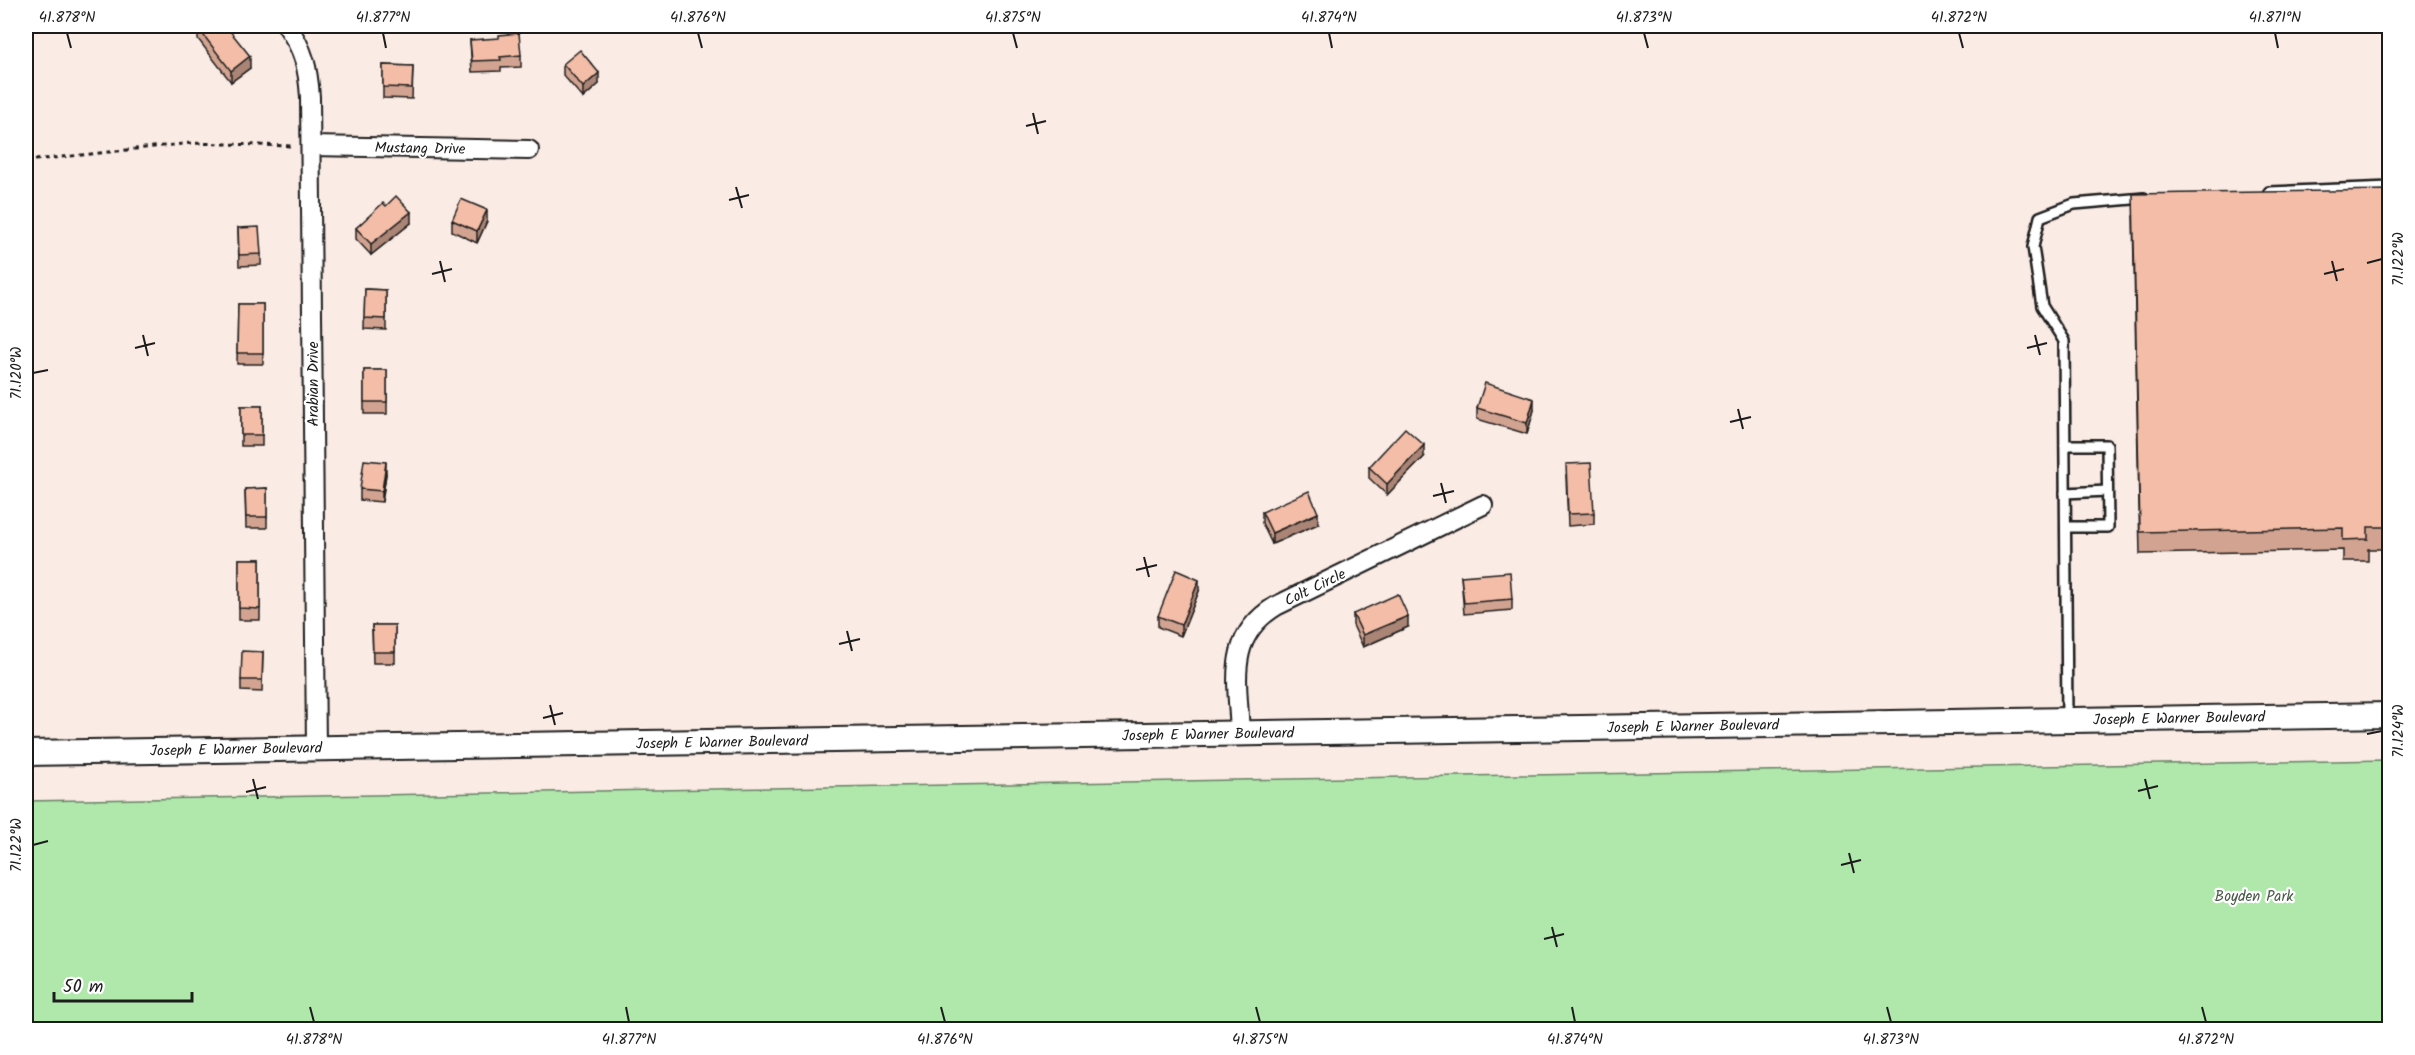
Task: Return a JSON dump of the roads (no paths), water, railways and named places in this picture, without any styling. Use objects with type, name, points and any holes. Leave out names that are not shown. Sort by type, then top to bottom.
[{"type":"main road","name":"Joseph E Warner Boulevard","points":[[26,753],[2390,715]]},
{"type":"street","name":"Arabian Drive","points":[[287,26],[296,37],[307,65],[310,146],[316,748]]},
{"type":"street","name":"Mustang Drive","points":[[310,146],[529,150]]},
{"type":"street","name":"Colt Circle","points":[[1240,733],[1239,650],[1244,637],[1258,618],[1276,606],[1483,505]]},
{"type":"lane","points":[[2263,192],[2390,187]]},
{"type":"lane","points":[[2067,720],[2064,340],[2042,306],[2033,247],[2040,217],[2074,204],[2159,197]]},
{"type":"lane","points":[[2065,446],[2107,445],[2108,527],[2066,527]]},
{"type":"lane","points":[[2065,492],[2107,491]]},
{"type":"park label","name":"Boyden Park","points":[[2254,896]]}]
